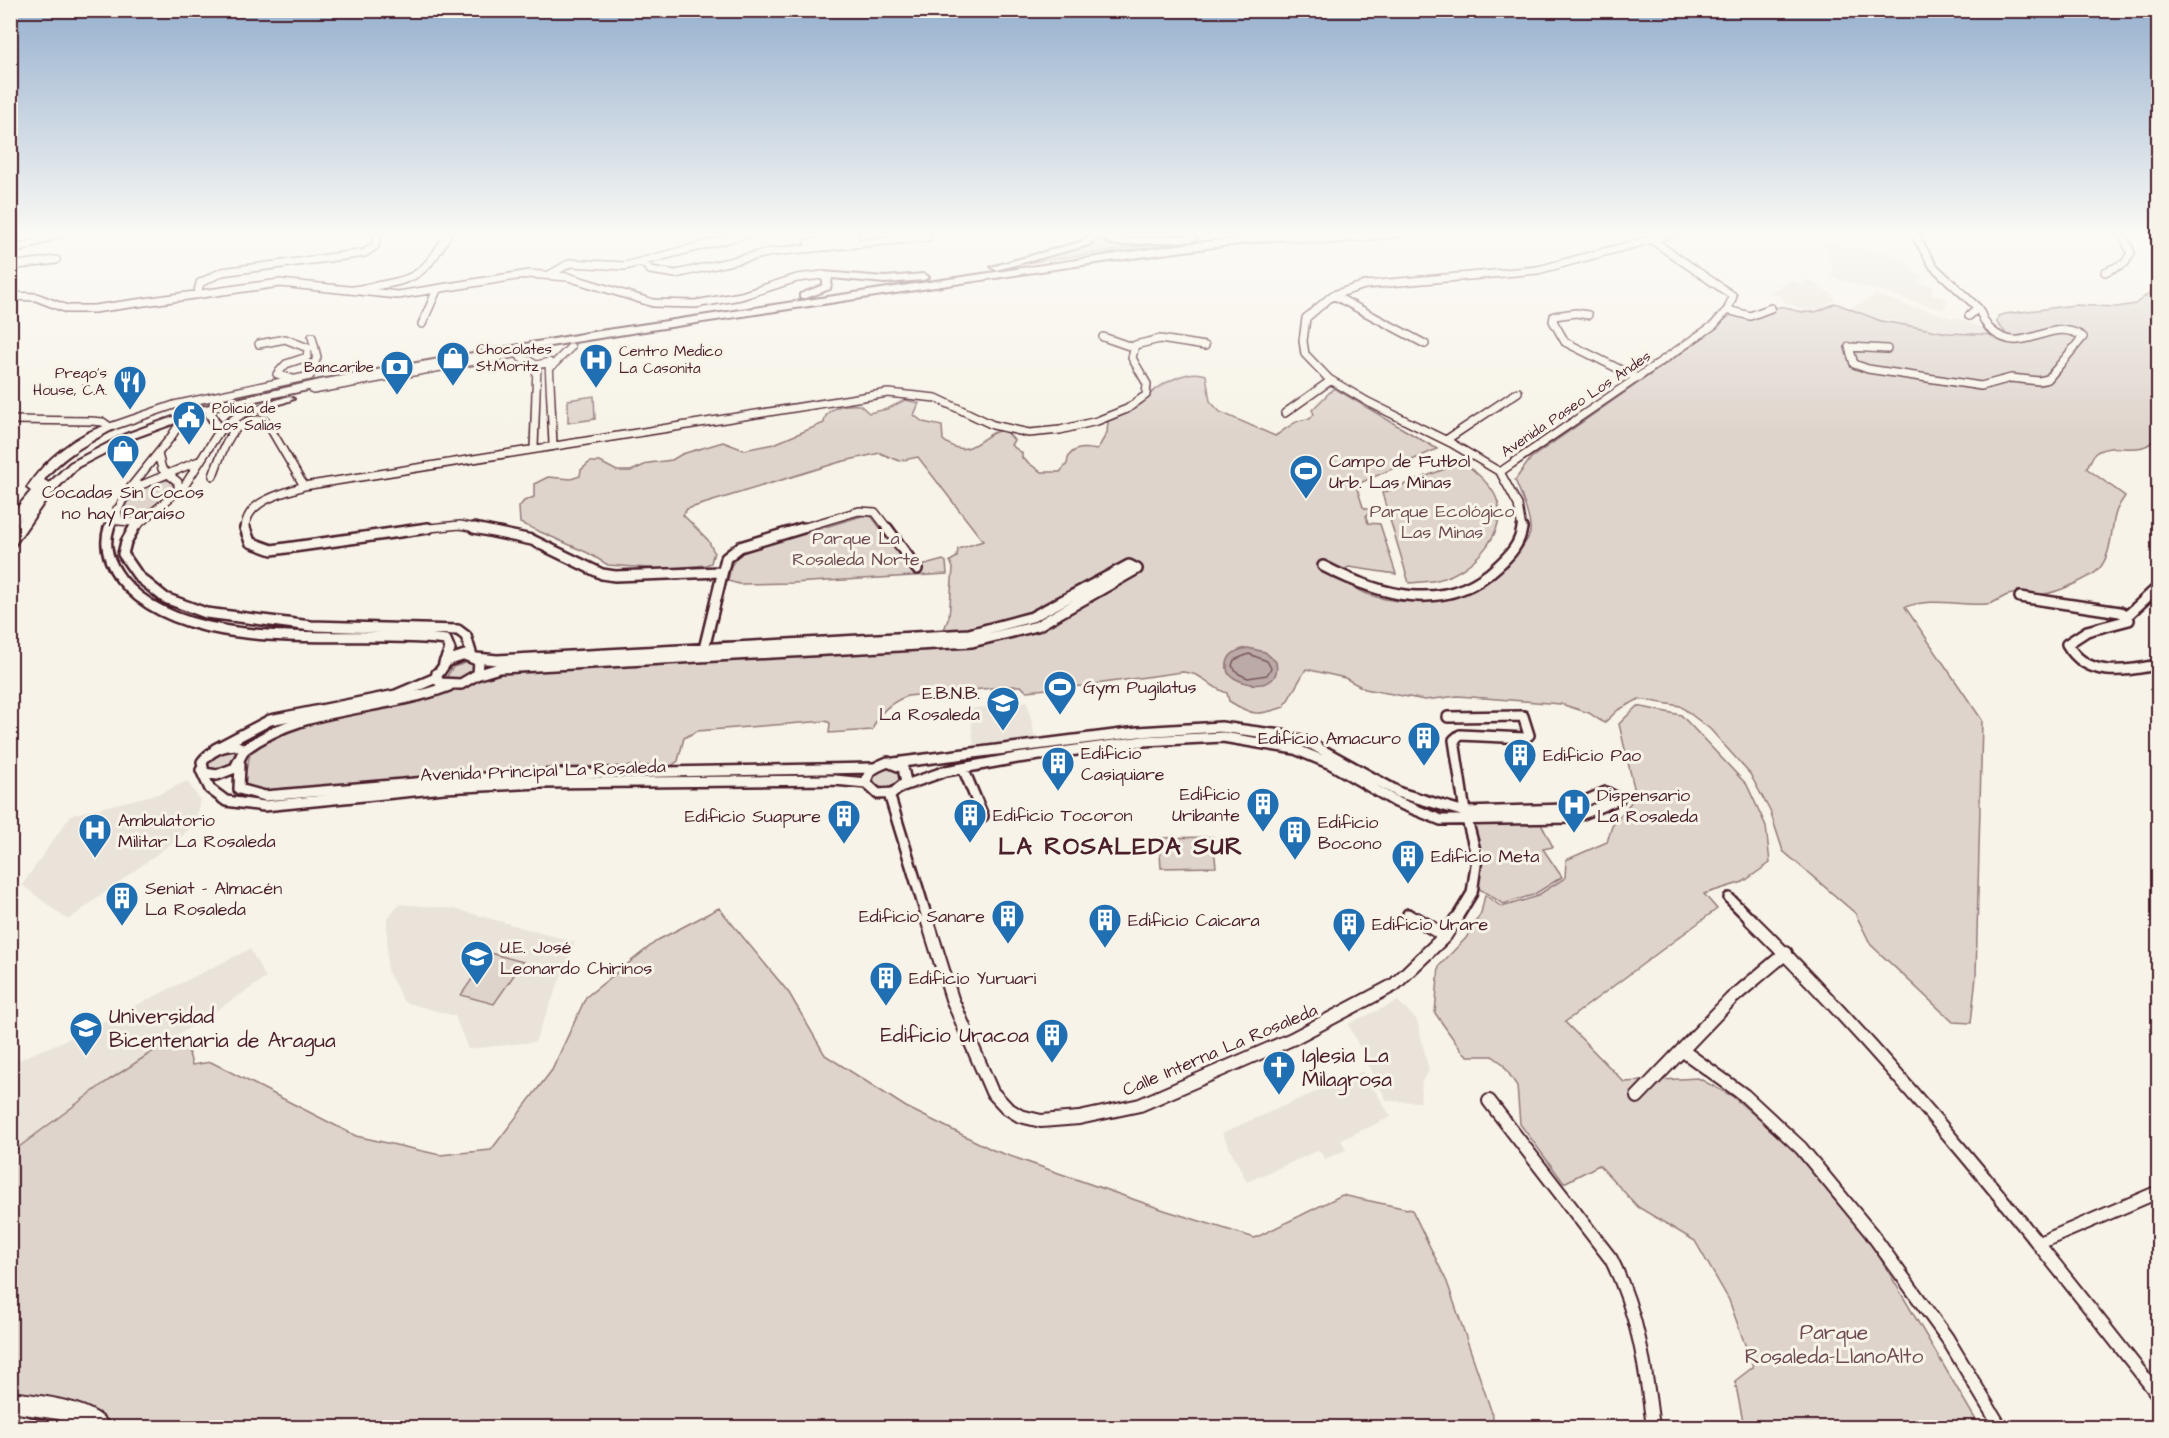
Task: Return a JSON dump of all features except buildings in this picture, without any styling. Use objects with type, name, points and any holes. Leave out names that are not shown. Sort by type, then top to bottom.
[{"type":"main road","points":[[310,376],[481,346],[777,300]]},
{"type":"main road","points":[[10,543],[41,498],[86,457],[153,427],[206,409],[593,335],[827,300]]},
{"type":"main road","points":[[571,347],[593,335]]},
{"type":"main road","points":[[28,499],[72,458],[91,446],[138,426],[198,406],[361,368]]},
{"type":"main road","points":[[210,414],[220,430],[240,415],[256,408],[301,396],[317,386]]},
{"type":"main road","points":[[41,498],[93,461],[168,426],[210,414],[301,396]]},
{"type":"main road","points":[[10,524],[44,471],[61,457],[110,427]]},
{"type":"main road","points":[[10,1402],[51,1407],[88,1418],[101,1428]]},
{"type":"main road","points":[[10,1423],[37,1428]]},
{"type":"street","points":[[44,300],[59,306],[80,309],[154,300]]},
{"type":"street","points":[[422,324],[433,300]]},
{"type":"street","points":[[649,300],[681,304],[714,300]]},
{"type":"street","name":"Avenida Paseo Los Andes","points":[[1327,300],[1306,318],[1302,342],[1305,353],[1312,364],[1330,381],[1446,440],[1500,472],[1696,338],[1728,310]]},
{"type":"street","points":[[1343,300],[1425,344]]},
{"type":"street","points":[[1732,300],[1728,310],[1750,317],[1758,317],[1771,308]]},
{"type":"street","points":[[1887,349],[1849,347],[1854,364],[1868,369],[1989,385],[2011,378],[2039,381],[2048,379],[2083,337],[2079,332],[2060,328],[2030,342],[2013,341],[1989,328],[1978,308],[1969,300]]},
{"type":"street","points":[[1969,316],[1978,308]]},
{"type":"street","points":[[1588,315],[1560,314],[1554,316],[1553,321],[1565,342],[1637,378]]},
{"type":"street","points":[[10,420],[92,421],[103,422],[110,427],[194,402],[296,380],[310,376],[317,357],[312,337]]},
{"type":"street","points":[[1103,337],[1132,347]]},
{"type":"street","points":[[259,344],[280,338],[308,348],[307,357],[284,364],[266,386]]},
{"type":"street","points":[[1132,347],[1141,341],[1160,339],[1205,346]]},
{"type":"street","points":[[551,367],[571,347]]},
{"type":"street","points":[[721,572],[615,576],[602,574],[532,540],[460,525],[434,526],[302,549],[262,549],[249,543],[243,532],[247,519],[256,507],[304,486],[553,444],[888,393],[924,394],[940,398],[988,423],[1010,431],[1029,434],[1062,430],[1112,416],[1146,395],[1147,384],[1132,358],[1132,347]]},
{"type":"street","points":[[519,350],[521,358],[533,363],[536,372],[534,448]]},
{"type":"street","points":[[536,372],[540,362],[549,362],[553,444]]},
{"type":"street","points":[[277,374],[296,380]]},
{"type":"street","points":[[1285,413],[1330,381]]},
{"type":"street","points":[[1446,440],[1518,392]]},
{"type":"street","points":[[536,401],[551,398]]},
{"type":"street","points":[[194,402],[171,437],[141,472],[123,499],[108,532],[109,559],[125,584],[152,606],[166,614],[206,624],[304,635],[446,640],[450,650],[436,678],[407,692],[270,720],[215,749],[205,758],[201,770],[208,775],[219,775],[240,764],[244,758],[244,750],[253,741],[295,722],[409,699],[467,682],[476,675],[499,668],[548,661],[703,651],[911,641],[972,642],[1037,626],[1137,569],[1130,566],[1032,617],[1008,625],[969,634],[911,641]]},
{"type":"street","points":[[213,476],[233,429],[240,422],[260,419],[266,421],[304,486]]},
{"type":"street","points":[[220,430],[193,475],[178,492],[147,516],[126,538],[123,554],[139,577],[178,605],[224,616],[311,626],[458,630],[466,636],[474,657],[481,665],[476,675]]},
{"type":"street","points":[[158,454],[162,469],[178,482],[178,492]]},
{"type":"street","points":[[123,499],[139,486],[201,460]]},
{"type":"street","points":[[1323,566],[1354,582],[1396,595],[1430,596],[1471,586],[1485,578],[1512,553],[1522,529],[1514,494],[1500,472]]},
{"type":"street","points":[[117,509],[119,521],[123,523],[147,516]]},
{"type":"street","points":[[703,651],[721,572],[726,558],[740,547],[865,510],[875,512],[917,569]]},
{"type":"street","points":[[2127,616],[2158,587]]},
{"type":"street","points":[[2020,597],[2120,612],[2127,616]]},
{"type":"street","points":[[2127,616],[2129,620],[2073,638],[2067,644],[2070,654],[2087,666],[2102,670],[2118,671],[2158,665]]},
{"type":"street","points":[[444,663],[458,656],[548,661]]},
{"type":"street","points":[[437,673],[440,683],[449,686]]},
{"type":"street","name":"Calle Interna La Rosaleda","points":[[889,794],[945,977],[979,1067],[992,1092],[1007,1108],[1020,1116],[1041,1121],[1108,1113],[1140,1105],[1204,1078],[1326,1022],[1395,986],[1445,936],[1472,892],[1477,858],[1466,817],[1455,747],[1456,737],[1525,738],[1529,735],[1523,716],[1448,717]]},
{"type":"street","points":[[1466,817],[1400,793],[1313,745],[1287,736],[1250,729],[1176,728],[884,763],[873,768],[867,775],[866,783],[872,792],[889,794],[903,786],[963,768],[1173,738],[1223,737],[1286,746],[1312,756],[1396,802],[1441,820],[1466,817],[1567,809],[1606,792],[1619,799],[1573,818],[1466,817]]},
{"type":"street","points":[[215,749],[236,745],[244,750]]},
{"type":"street","points":[[894,763],[906,772],[903,786]]},
{"type":"street","name":"Avenida Principal La Rosaleda","points":[[240,764],[239,789],[265,796],[449,780],[558,774],[873,768]]},
{"type":"street","points":[[963,768],[983,816]]},
{"type":"street","name":"Avenida Principal La Rosaleda","points":[[201,770],[210,789],[226,801],[264,806],[444,789],[540,783],[835,780],[866,783]]},
{"type":"street","points":[[1729,898],[1786,953],[1948,1131],[2158,1395]]},
{"type":"street","points":[[1408,914],[1445,936]]},
{"type":"street","points":[[1637,1097],[1683,1052],[1731,999],[1786,953]]},
{"type":"street","points":[[1683,1052],[1744,1095],[1801,1148],[1870,1233],[1947,1338],[2001,1428]]},
{"type":"street","points":[[1489,1101],[1611,1259],[1624,1281],[1644,1351],[1653,1428]]},
{"type":"street","points":[[2039,1243],[2158,1192]]},
{"type":"shaded area","points":[[1834,300],[1820,311],[1816,309],[1810,312],[1782,301]]},
{"type":"shaded area","points":[[1866,300],[1893,300],[1954,319],[1956,317],[1994,333],[1959,334],[1887,319],[1881,320],[1852,308]]},
{"type":"shaded area","points":[[1909,300],[1947,300],[1943,310]]},
{"type":"shaded area","name":"E.B.N.B. La Rosaleda","points":[[1027,701],[1036,743],[975,751],[969,709]]},
{"type":"shaded area","name":"Ambulatorio Militar La Rosaleda","points":[[187,781],[200,800],[195,823],[184,834],[68,920],[22,885],[71,815],[161,793]]},
{"type":"shaded area","name":"U.E. José Leonardo Chirinos","points":[[400,904],[455,909],[575,942],[535,1042],[468,1049],[455,1016],[404,1002],[387,970],[387,919]]},
{"type":"shaded area","name":"Universidad Bicentenaria de Aragua","points":[[250,949],[266,978],[103,1084],[11,1153],[11,1063],[68,1039]]},
{"type":"shaded area","points":[[1398,1001],[1417,1020],[1429,1071],[1422,1081],[1420,1102],[1387,1101],[1348,1024]]},
{"type":"shaded area","points":[[1363,1071],[1391,1117],[1341,1140],[1346,1150],[1325,1159],[1319,1150],[1247,1182],[1222,1133]]},
{"type":"green space","points":[[2140,300],[2158,300],[2158,435],[2145,447],[2113,448],[2097,452],[2086,468],[2125,496],[2116,512],[2107,555],[2099,569],[2081,581],[2049,593],[2013,594],[1987,604],[1936,602],[1905,607],[1982,720],[1976,977],[1971,1023],[1953,1022],[1871,945],[1855,913],[1783,851],[1770,811],[1750,774],[1710,729],[1680,706],[1639,699],[1618,710],[1604,723],[1589,713],[1561,704],[1458,696],[1425,700],[1365,689],[1345,678],[1306,669],[1284,707],[1255,713],[1244,710],[1229,701],[1227,693],[1202,678],[1182,672],[1026,691],[1021,686],[1014,686],[907,696],[886,709],[872,730],[829,733],[830,723],[826,721],[697,731],[684,738],[678,761],[670,767],[594,767],[491,773],[276,792],[250,789],[243,781],[251,751],[278,731],[461,686],[537,663],[676,653],[720,641],[782,641],[943,632],[949,617],[953,568],[950,561],[957,557],[958,549],[983,541],[918,457],[899,461],[880,453],[840,462],[687,509],[683,515],[708,540],[714,552],[711,563],[662,569],[608,565],[588,553],[520,523],[519,507],[524,501],[534,497],[534,484],[548,477],[571,479],[580,476],[581,470],[590,462],[600,462],[617,471],[631,471],[649,463],[672,460],[682,454],[723,442],[744,450],[774,444],[824,423],[828,413],[837,407],[860,405],[869,413],[887,409],[905,400],[919,403],[914,415],[923,422],[942,426],[943,440],[953,446],[961,449],[969,447],[997,431],[1005,430],[1014,440],[1011,445],[1022,453],[1022,458],[1041,472],[1060,472],[1073,451],[1077,449],[1097,450],[1107,433],[1108,421],[1142,403],[1162,385],[1184,375],[1199,373],[1206,375],[1210,401],[1220,412],[1275,436],[1296,422],[1310,419],[1314,414],[1312,410],[1334,388],[1437,449],[1360,483],[1357,488],[1363,507],[1371,511],[1366,516],[1368,523],[1380,524],[1396,574],[1349,567],[1336,573],[1354,588],[1377,597],[1402,601],[1428,600],[1454,595],[1478,586],[1499,573],[1524,545],[1530,528],[1515,480],[1531,458],[1690,347],[1731,315],[1751,316],[1782,307],[1812,312],[1835,303],[1881,321],[1948,333],[1999,335],[2005,332],[1997,323],[1998,316],[2005,314],[2074,305],[2117,307],[2135,304]]},
{"type":"green space","points":[[594,396],[595,419],[568,423],[568,400]]},
{"type":"green space","name":"Parque Ecológico Las Minas","points":[[1463,462],[1481,477],[1495,495],[1499,509],[1498,522],[1493,536],[1475,560],[1463,569],[1437,580],[1409,583],[1382,493]]},
{"type":"green space","points":[[170,480],[174,488],[158,505],[144,514],[121,518],[127,502],[139,490],[154,483]]},
{"type":"green space","name":"Parque La Rosaleda Norte","points":[[865,515],[872,517],[910,568],[920,569],[925,565],[943,560],[946,562],[947,574],[792,583],[739,584],[728,581],[731,566],[739,553]]},
{"type":"green space","points":[[469,662],[476,664],[473,679],[448,681],[447,676],[453,667]]},
{"type":"green space","name":"Parque Rosaleda-LlanoAlto","points":[[1637,706],[1681,715],[1747,785],[1766,826],[1770,863],[1743,882],[1704,894],[1717,909],[1565,1022],[1624,1082],[1698,1078],[1732,1096],[1789,1145],[1872,1244],[1980,1427],[1744,1427],[1735,1381],[1753,1367],[1729,1300],[1695,1241],[1638,1207],[1599,1165],[1564,1183],[1520,1124],[1517,1086],[1502,1063],[1492,1056],[1468,1056],[1461,1050],[1435,1013],[1439,966],[1466,938],[1481,913],[1485,895],[1502,907],[1535,897],[1565,878],[1566,860],[1607,842],[1612,826],[1636,796],[1619,724]]},
{"type":"green space","points":[[232,749],[239,755],[234,764],[222,770],[207,770],[206,764],[211,755]]},
{"type":"green space","points":[[891,766],[900,772],[899,781],[891,788],[877,788],[872,776],[877,769]]},
{"type":"green space","points":[[1539,820],[1553,847],[1543,849],[1562,877],[1533,895],[1503,904],[1475,886],[1480,869],[1481,853],[1473,821]]},
{"type":"green space","points":[[1213,837],[1216,867],[1161,868],[1159,838]]},
{"type":"green space","points":[[719,908],[789,993],[825,1055],[906,1107],[993,1150],[1164,1210],[1255,1238],[1342,1195],[1412,1210],[1447,1282],[1493,1416],[1492,1428],[103,1428],[11,1400],[11,1153],[103,1084],[155,1050],[186,1041],[192,1065],[211,1062],[356,1136],[440,1155],[491,1150],[552,1070],[586,997],[658,940]]},
{"type":"green space","points":[[490,953],[523,962],[494,1004],[461,995]]},
{"type":"water","points":[[1248,648],[1265,652],[1276,662],[1276,672],[1267,683],[1242,682],[1228,673],[1227,663],[1231,655],[1238,650]]},
{"type":"place","name":"Chocolates St.Moritz","points":[[453,387]]},
{"type":"place","name":"Centro Medico La Casonita","points":[[596,389]]},
{"type":"place","name":"Bancaribe","points":[[397,396]]},
{"type":"place","name":"Prego's House, C.A.","points":[[130,411]]},
{"type":"place","name":"Policia de Los Salias","points":[[189,446]]},
{"type":"place","name":"Cocadas Sin Cocos no hay Paraíso","points":[[123,480]]},
{"type":"place","name":"Campo de Futbol Urb. Las Minas","points":[[1306,500]]},
{"type":"place","name":"Gym Pugilatus","points":[[1060,716]]},
{"type":"place","name":"E.B.N.B. La Rosaleda","points":[[1003,732]]},
{"type":"place","name":"Edificio Amacuro","points":[[1424,767]]},
{"type":"place","name":"Edificio Pao","points":[[1520,784]]},
{"type":"place","name":"Edificio Casiquiare","points":[[1058,792]]},
{"type":"place","name":"Edificio Uribante","points":[[1263,833]]},
{"type":"place","name":"Dispensario La Rosaleda","points":[[1574,834]]},
{"type":"place","name":"Edificio Tocoron","points":[[970,844]]},
{"type":"place","name":"Edificio Suapure","points":[[844,845]]},
{"type":"place","name":"Ambulatorio Militar La Rosaleda","points":[[95,859]]},
{"type":"place","name":"Edificio Bocono","points":[[1295,861]]},
{"type":"place","name":"Edificio Meta","points":[[1408,885]]},
{"type":"place","name":"Seniat - Almacén La Rosaleda","points":[[122,927]]},
{"type":"place","name":"Edificio Sanare","points":[[1008,945]]},
{"type":"place","name":"Edificio Caicara","points":[[1105,949]]},
{"type":"place","name":"Edificio Urare","points":[[1349,953]]},
{"type":"place","name":"U.E. José Leonardo Chirinos","points":[[477,986]]},
{"type":"place","name":"Edificio Yuruari","points":[[886,1007]]},
{"type":"place","name":"Universidad Bicentenaria de Aragua","points":[[86,1057]]},
{"type":"place","name":"Edificio Uracoa","points":[[1052,1064]]},
{"type":"place","name":"Iglesia La Milagrosa","points":[[1279,1096]]},
{"type":"district","name":"LA ROSALEDA SUR","points":[[1121,847]]}]
